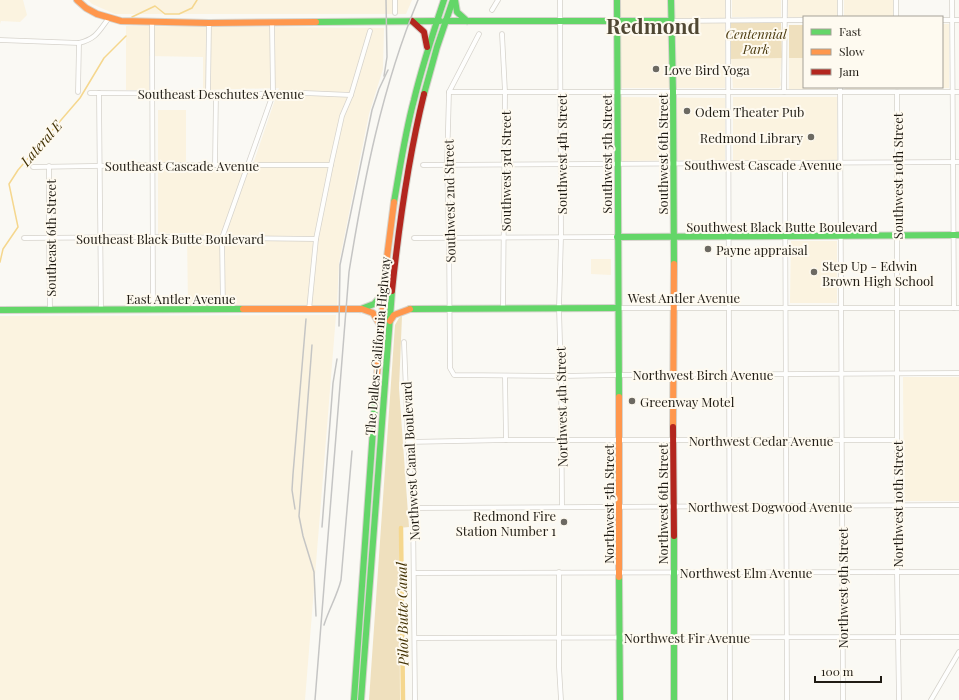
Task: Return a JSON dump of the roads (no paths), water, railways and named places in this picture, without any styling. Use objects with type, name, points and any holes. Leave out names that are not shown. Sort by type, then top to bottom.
[{"type":"main road","points":[[77,0],[89,11],[108,19],[121,22],[671,21]]},
{"type":"main road","name":"The Dalles-California Highway","points":[[354,700],[380,325],[392,214],[401,156],[410,116],[427,50],[444,0]]},
{"type":"main road","points":[[454,0],[457,12],[467,21]]},
{"type":"main road","name":"The Dalles-California Highway","points":[[361,700],[389,322],[401,214],[411,151],[426,84],[445,21],[454,0]]},
{"type":"main road","name":"Southwest 5th Street","points":[[617,0],[618,308]]},
{"type":"main road","name":"Southwest 6th Street","points":[[671,0],[674,308]]},
{"type":"main road","points":[[411,21],[426,34],[427,50]]},
{"type":"main road","name":"Southwest Black Butte Boulevard","points":[[617,237],[957,235]]},
{"type":"main road","points":[[361,309],[374,304],[383,294]]},
{"type":"main road","points":[[392,296],[399,306],[410,309]]},
{"type":"main road","name":"West Antler Avenue","points":[[410,309],[618,308]]},
{"type":"main road","name":"Northwest 5th Street","points":[[618,308],[620,700]]},
{"type":"main road","name":"Northwest 6th Street","points":[[674,308],[674,700]]},
{"type":"main road","points":[[361,309],[373,313],[380,325]]},
{"type":"main road","name":"East Antler Avenue","points":[[0,310],[361,309]]},
{"type":"main road","points":[[389,322],[394,315],[410,309]]},
{"type":"street","points":[[395,0],[395,13]]},
{"type":"street","points":[[492,10],[498,0]]},
{"type":"street","name":"Southwest 4th Street","points":[[560,0],[560,308]]},
{"type":"street","points":[[728,0],[730,700]]},
{"type":"street","points":[[784,0],[784,92]]},
{"type":"street","points":[[840,0],[840,16]]},
{"type":"street","points":[[896,0],[896,16]]},
{"type":"street","points":[[952,0],[953,162],[957,235],[956,308]]},
{"type":"street","points":[[0,40],[78,43],[90,40],[97,34],[108,19]]},
{"type":"street","points":[[671,21],[803,20]]},
{"type":"street","points":[[943,20],[959,20]]},
{"type":"street","points":[[152,22],[153,309]]},
{"type":"street","points":[[223,309],[222,238],[273,94],[272,22]]},
{"type":"street","points":[[208,93],[209,23]]},
{"type":"street","points":[[308,310],[316,239],[331,165],[342,116],[351,95],[370,31]]},
{"type":"street","points":[[479,34],[449,92],[959,92]]},
{"type":"street","name":"Southwest 3rd Street","points":[[502,34],[505,92],[503,308]]},
{"type":"street","points":[[78,43],[78,92]]},
{"type":"street","name":"Northwest 9th Street","points":[[840,88],[843,700]]},
{"type":"street","name":"Southwest 2nd Street","points":[[449,92],[447,165],[450,368]]},
{"type":"street","name":"Southwest 10th Street","points":[[897,92],[897,308]]},
{"type":"street","name":"Southeast Deschutes Avenue","points":[[90,93],[305,93],[351,95]]},
{"type":"street","points":[[99,93],[101,309]]},
{"type":"street","points":[[215,165],[216,93]]},
{"type":"street","name":"Southwest Cascade Avenue","points":[[423,165],[959,162]]},
{"type":"street","points":[[785,163],[787,700]]},
{"type":"street","name":"Southeast Cascade Avenue","points":[[33,167],[152,165],[331,165]]},
{"type":"street","name":"Southeast 6th Street","points":[[49,166],[50,309]]},
{"type":"street","name":"Southeast Black Butte Boulevard","points":[[24,238],[153,237],[316,239]]},
{"type":"street","name":"Southwest Black Butte Boulevard","points":[[414,238],[617,237]]},
{"type":"street","name":"Northwest 4th Street","points":[[560,308],[562,506]]},
{"type":"street","name":"West Antler Avenue","points":[[618,308],[956,308]]},
{"type":"street","name":"Northwest 10th Street","points":[[897,308],[899,700]]},
{"type":"street","name":"Northwest Canal Boulevard","points":[[404,342],[408,442],[414,508],[415,700]]},
{"type":"street","name":"Northwest Birch Avenue","points":[[450,368],[454,375],[505,376],[618,374],[842,375],[959,373]]},
{"type":"street","points":[[505,376],[506,440]]},
{"type":"street","name":"Northwest Cedar Avenue","points":[[408,442],[506,440],[897,440]]},
{"type":"street","name":"Northwest Dogwood Avenue","points":[[414,508],[562,506],[959,506]]},
{"type":"street","points":[[559,572],[561,700]]},
{"type":"street","name":"Northwest Elm Avenue","points":[[414,573],[959,572]]},
{"type":"street","name":"Northwest Fir Avenue","points":[[415,638],[959,637]]},
{"type":"street","points":[[930,700],[959,652]]},
{"type":"waterway","name":"Lateral E","points":[[132,17],[155,6],[165,14],[179,14],[192,8],[197,0]]},
{"type":"waterway","name":"Lateral E","points":[[0,262],[3,249],[18,227],[9,184],[18,170],[80,98],[104,58],[126,36]]},
{"type":"waterway","name":"Pilot Butte Canal","points":[[401,528],[403,700]]},
{"type":"railway","points":[[384,76],[387,57],[386,0]]},
{"type":"railway","points":[[315,700],[349,272],[361,202],[384,100],[405,33],[418,0]]},
{"type":"railway","points":[[339,326],[340,265],[372,110],[379,89],[388,70]]},
{"type":"railway","points":[[295,509],[292,490],[306,319]]},
{"type":"railway","points":[[312,345],[299,516],[303,536],[314,572],[316,616]]},
{"type":"railway","points":[[322,527],[333,383],[337,359]]},
{"type":"railway","points":[[324,625],[341,580],[352,451]]},
{"type":"place","name":"Love Bird Yoga","points":[[656,69]]},
{"type":"place","name":"Odem Theater Pub","points":[[687,111]]},
{"type":"place","name":"Redmond Library","points":[[811,137]]},
{"type":"place","name":"Payne appraisal","points":[[708,249]]},
{"type":"place","name":"Step Up - Edwin Brown High School","points":[[814,272]]},
{"type":"place","name":"Greenway Motel","points":[[632,401]]},
{"type":"place","name":"Redmond Fire Station Number 1","points":[[564,522]]},
{"type":"district","name":"Redmond","points":[[653,25]]},
{"type":"park label","name":"Centennial Park","points":[[756,40]]}]
